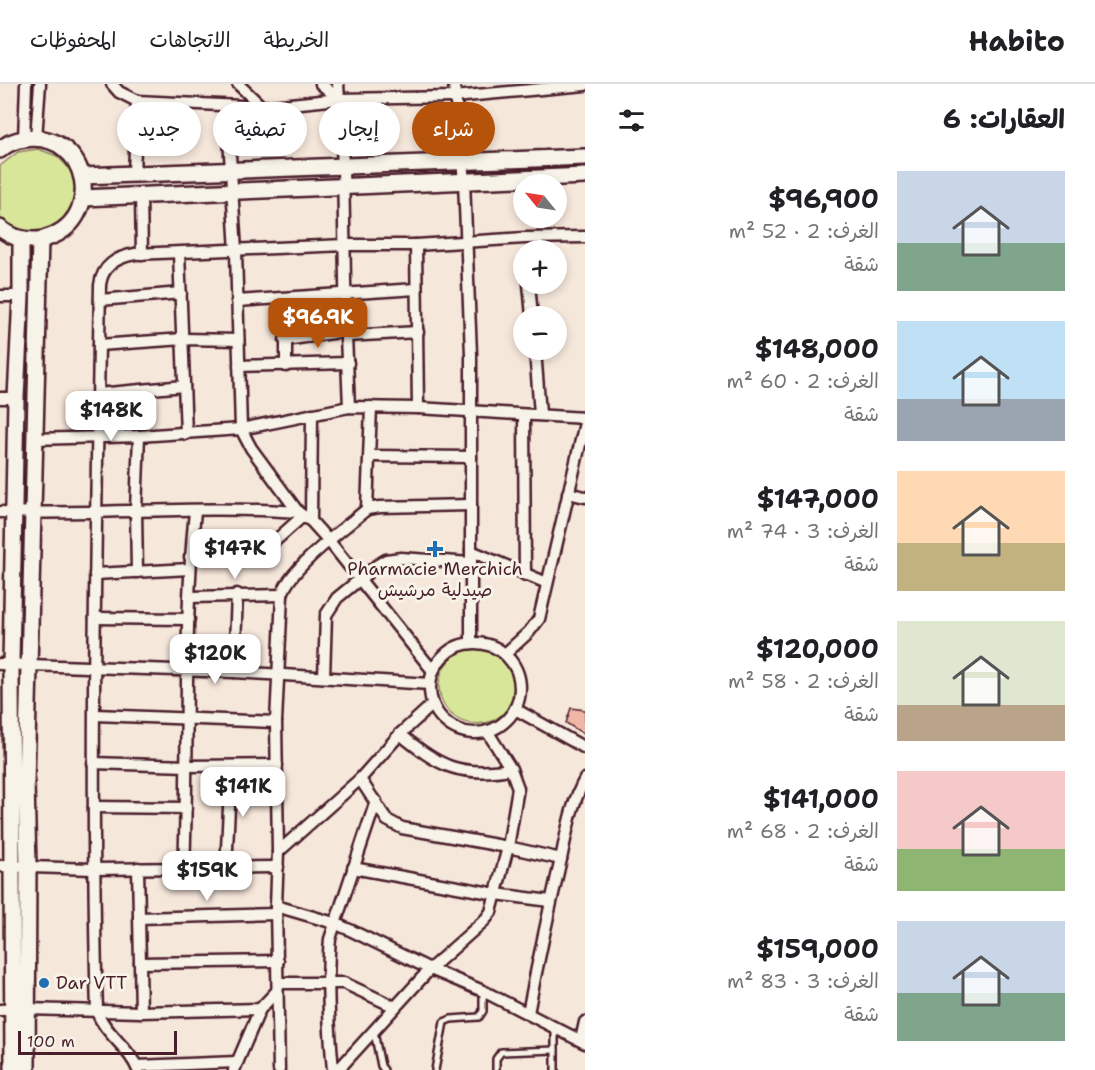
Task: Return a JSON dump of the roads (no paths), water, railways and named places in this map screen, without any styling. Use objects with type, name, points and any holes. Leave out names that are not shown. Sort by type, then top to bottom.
[{"type":"street","points":[[26,84],[30,138]]},
{"type":"street","points":[[30,138],[39,84]]},
{"type":"street","points":[[112,84],[118,92],[137,101],[213,105]]},
{"type":"street","points":[[238,84],[257,102]]},
{"type":"street","points":[[321,84],[339,99]]},
{"type":"street","points":[[338,84],[343,165],[349,407]]},
{"type":"street","points":[[454,84],[463,162],[471,354],[471,643]]},
{"type":"street","points":[[307,102],[339,99],[454,96],[549,86],[585,85]]},
{"type":"street","points":[[134,174],[137,101]]},
{"type":"street","points":[[0,150],[11,143],[30,138],[56,143],[76,162],[82,176],[83,198],[79,210],[68,225],[52,236],[40,240],[21,239],[0,228]]},
{"type":"street","points":[[231,156],[241,429],[251,448],[304,516],[329,541],[433,671]]},
{"type":"street","points":[[82,176],[585,157]]},
{"type":"street","points":[[83,198],[585,176]]},
{"type":"street","points":[[141,195],[142,254]]},
{"type":"street","points":[[395,1007],[344,983],[328,982],[278,987],[260,1009],[236,1066],[137,1068],[123,1047],[104,1026],[97,1012],[93,764],[96,667],[96,438],[101,277],[119,258],[142,254],[585,237]]},
{"type":"street","points":[[13,1070],[13,1010],[6,866],[5,664],[8,398],[21,296],[21,239]]},
{"type":"street","points":[[27,1070],[13,1010],[28,867],[26,783],[40,240]]},
{"type":"street","points":[[416,245],[418,408]]},
{"type":"street","points":[[179,253],[186,434]]},
{"type":"street","points":[[237,302],[416,289]]},
{"type":"street","points":[[100,300],[181,293]]},
{"type":"street","points":[[0,296],[21,296]]},
{"type":"street","points":[[286,299],[286,366]]},
{"type":"street","points":[[285,340],[346,333],[418,332]]},
{"type":"street","points":[[99,345],[183,339],[238,340]]},
{"type":"street","points":[[536,360],[540,414]]},
{"type":"street","points":[[239,366],[348,363]]},
{"type":"street","points":[[98,394],[184,386]]},
{"type":"street","points":[[34,439],[186,434],[241,429],[349,407],[418,408],[585,418]]},
{"type":"street","points":[[367,509],[371,407]]},
{"type":"street","points":[[190,556],[244,556],[267,549],[304,516],[312,414]]},
{"type":"street","points":[[524,415],[525,575]]},
{"type":"street","points":[[505,654],[529,632],[539,619],[568,493],[581,457],[585,423]]},
{"type":"street","points":[[137,572],[136,510],[139,436]]},
{"type":"street","points":[[370,456],[471,457]]},
{"type":"street","points":[[568,493],[585,497]]},
{"type":"street","points":[[279,1070],[276,722],[282,595],[290,578],[367,509],[471,505]]},
{"type":"street","points":[[7,512],[263,510],[304,516]]},
{"type":"street","points":[[184,868],[190,556],[195,511]]},
{"type":"street","points":[[471,551],[547,584]]},
{"type":"street","points":[[324,677],[326,615],[337,598],[359,579],[386,560],[401,558],[471,563]]},
{"type":"street","points":[[95,574],[190,569]]},
{"type":"street","points":[[189,597],[237,594],[282,595]]},
{"type":"street","points":[[234,672],[237,594]]},
{"type":"street","points":[[95,618],[189,619]]},
{"type":"street","points":[[471,643],[494,647],[505,654],[516,670],[520,690],[515,709],[503,723],[487,731],[474,733],[461,731],[449,725],[439,716],[433,704],[430,684],[433,671],[444,655],[455,647],[471,643]]},
{"type":"street","points":[[5,664],[279,674],[430,684]]},
{"type":"street","points":[[278,852],[360,779],[400,734],[433,704]]},
{"type":"street","points":[[515,709],[585,748]]},
{"type":"street","points":[[94,715],[276,722]]},
{"type":"street","points":[[338,1070],[346,1066],[374,1030],[430,969],[491,912],[508,847],[518,788],[511,769],[487,731]]},
{"type":"street","points":[[400,734],[433,759],[454,769],[472,772],[511,769]]},
{"type":"street","points":[[93,764],[277,765]]},
{"type":"street","points":[[226,869],[231,766]]},
{"type":"street","points":[[360,779],[387,820],[402,828],[561,859]]},
{"type":"street","points":[[528,1013],[550,901],[572,807],[585,779]]},
{"type":"street","points":[[5,781],[26,783]]},
{"type":"street","points":[[333,1070],[328,982],[330,939],[376,801]]},
{"type":"street","points":[[94,807],[186,808]]},
{"type":"street","points":[[6,866],[93,869],[278,867]]},
{"type":"street","points":[[138,868],[141,1012]]},
{"type":"street","points":[[353,868],[496,894],[550,901]]},
{"type":"street","points":[[139,918],[276,910],[334,923],[430,969],[483,990],[583,1041],[585,1022]]},
{"type":"street","points":[[140,963],[278,961]]},
{"type":"street","points":[[13,1010],[141,1012],[260,1009]]},
{"type":"lane","points":[[435,1070],[444,1022],[451,1019],[479,1017],[483,1011],[483,990]]},
{"type":"lane","points":[[555,1027],[555,1070]]},
{"type":"lane","points":[[374,1030],[381,1066],[384,1070]]},
{"type":"lane","points":[[496,1070],[496,1059],[501,1052],[555,1050]]},
{"type":"place","name":"Pharmacie Merchich صيدلية مرشيش","points":[[435,549]]},
{"type":"place","name":"Dar VTT","points":[[44,983]]}]
